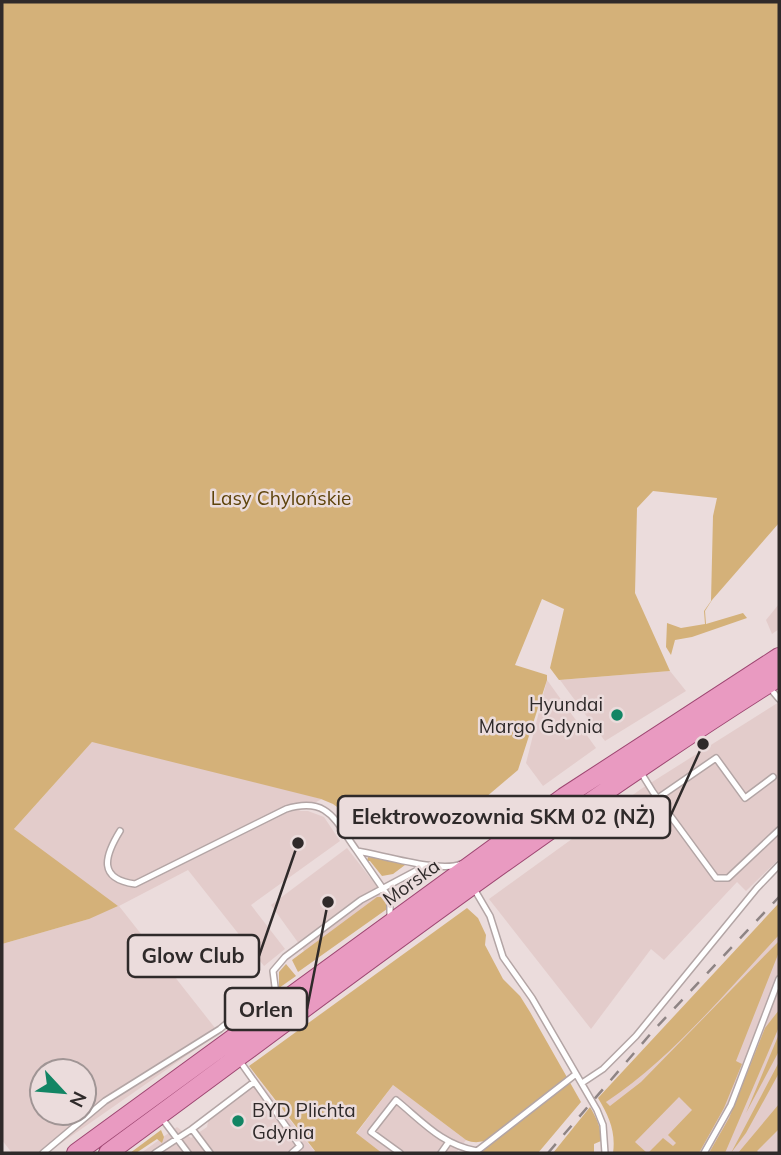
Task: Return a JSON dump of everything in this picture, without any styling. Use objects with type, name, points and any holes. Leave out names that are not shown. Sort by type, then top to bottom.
[{"type":"main road","name":"Morska","points":[[76,1153],[415,929],[638,768],[779,657]]},
{"type":"main road","name":"Morska","points":[[108,1153],[238,1057],[283,1014],[445,874],[506,839],[596,774],[723,703],[773,681]]},
{"type":"lane","points":[[773,681],[779,699]]},
{"type":"lane","points":[[658,798],[716,758],[745,797],[773,777]]},
{"type":"lane","points":[[638,768],[716,878],[728,878],[779,830]]},
{"type":"lane","points":[[120,831],[106,865],[110,874],[120,882],[135,884],[286,809],[304,804],[313,805],[328,811],[384,887],[390,899],[389,925]]},
{"type":"lane","points":[[506,839],[473,886],[490,916],[503,957],[532,998],[582,1083],[603,1125],[605,1153]]},
{"type":"lane","points":[[357,851],[410,861],[445,874],[447,895],[415,929]]},
{"type":"lane","points":[[582,1083],[603,1069],[636,1037],[757,888],[779,865]]},
{"type":"lane","points":[[43,1153],[105,1101],[210,1035],[239,1013],[247,1009],[283,1014],[273,979],[276,965],[361,900],[425,866]]},
{"type":"lane","points":[[704,1153],[730,1105],[779,979]]},
{"type":"lane","points":[[770,1003],[779,994]]},
{"type":"lane","points":[[238,1057],[300,1146],[292,1153]]},
{"type":"lane","points":[[400,1153],[371,1132],[396,1100],[448,1143],[477,1151],[576,1074]]},
{"type":"lane","points":[[155,1153],[254,1082]]},
{"type":"lane","points":[[160,1114],[188,1153]]},
{"type":"lane","points":[[192,1129],[210,1153]]},
{"type":"lane","points":[[441,1153],[448,1143]]},
{"type":"shaded area","points":[[779,604],[779,629],[772,634],[766,620]]},
{"type":"shaded area","name":"Hyundai Margo Gdynia","points":[[670,671],[686,691],[605,741],[560,680]]},
{"type":"shaded area","points":[[547,680],[596,748],[543,786],[526,763]]},
{"type":"shaded area","points":[[779,702],[779,859],[746,891],[737,882],[664,960],[651,949],[591,1029],[489,899],[641,789]]},
{"type":"shaded area","points":[[92,742],[137,747],[322,799],[299,811],[308,811],[324,817],[340,841],[251,905],[285,949],[264,966],[188,870],[119,906],[219,1033],[98,1117],[98,1057],[28,1057],[28,1127],[84,1127],[47,1153],[12,1153],[2,1140],[2,944],[89,919],[14,829]]},
{"type":"shaded area","points":[[347,848],[386,898],[307,955],[271,905]]},
{"type":"shaded area","points":[[779,914],[779,1153],[618,1153],[623,1119],[606,1102]]},
{"type":"shaded area","points":[[256,1077],[315,1152],[141,1153],[177,1127],[191,1138],[207,1127],[210,1112]]},
{"type":"shaded area","points":[[393,1085],[466,1140],[456,1153],[382,1153],[356,1134]]},
{"type":"green space","name":"Lasy Chylońskie","points":[[2,2],[779,2],[779,523],[705,611],[706,624],[743,613],[747,618],[675,640],[671,655],[666,647],[667,623],[681,628],[705,624],[704,611],[711,601],[713,516],[717,498],[653,491],[637,508],[635,593],[670,671],[559,680],[550,668],[564,609],[542,599],[515,665],[547,675],[518,770],[439,837],[374,834],[333,804],[321,799],[92,742],[14,829],[118,906],[89,919],[2,944]]},
{"type":"green space","points":[[368,857],[403,862],[405,865],[393,874],[382,876],[370,861],[367,861]]},
{"type":"green space","points":[[377,897],[385,900],[387,909],[298,972],[292,960]]},
{"type":"green space","points":[[779,903],[779,935],[676,1045],[606,1102],[610,1106],[641,1082],[779,941],[779,952],[736,1061],[742,1064],[724,1108],[699,1153],[648,1153],[663,1138],[673,1146],[676,1143],[668,1135],[692,1110],[679,1097],[635,1142],[647,1153],[613,1153],[611,1124],[598,1098]]},
{"type":"green space","points":[[467,908],[478,918],[486,935],[485,945],[503,979],[520,996],[581,1102],[538,1153],[480,1153],[505,1132],[481,1142],[466,1140],[393,1085],[356,1133],[382,1153],[313,1153],[315,1151],[249,1066]]},
{"type":"green space","points":[[286,964],[296,976],[279,988],[279,972]]},
{"type":"green space","points":[[779,1010],[779,1027],[725,1153],[709,1153],[729,1118],[765,1028]]},
{"type":"green space","points":[[779,1034],[779,1051],[746,1113]]},
{"type":"green space","points":[[779,1062],[779,1073],[746,1133],[731,1153]]},
{"type":"green space","points":[[779,1104],[779,1129],[757,1151],[759,1153],[738,1153]]},
{"type":"green space","points":[[590,1107],[601,1136],[601,1141],[594,1144],[594,1153],[553,1153]]},
{"type":"green space","points":[[161,1130],[164,1137],[162,1143],[157,1139],[136,1153],[130,1153]]},
{"type":"railway","points":[[548,1153],[653,1031],[779,897]]},
{"type":"place","name":"Hyundai Margo Gdynia","points":[[617,715]]},
{"type":"place","name":"Elektrowozownia SKM 02 (NŻ)","points":[[703,744]]},
{"type":"place","name":"Glow Club","points":[[298,843]]},
{"type":"place","name":"Orlen","points":[[328,902]]},
{"type":"place","name":"BYD Plichta Gdynia","points":[[238,1121]]}]
